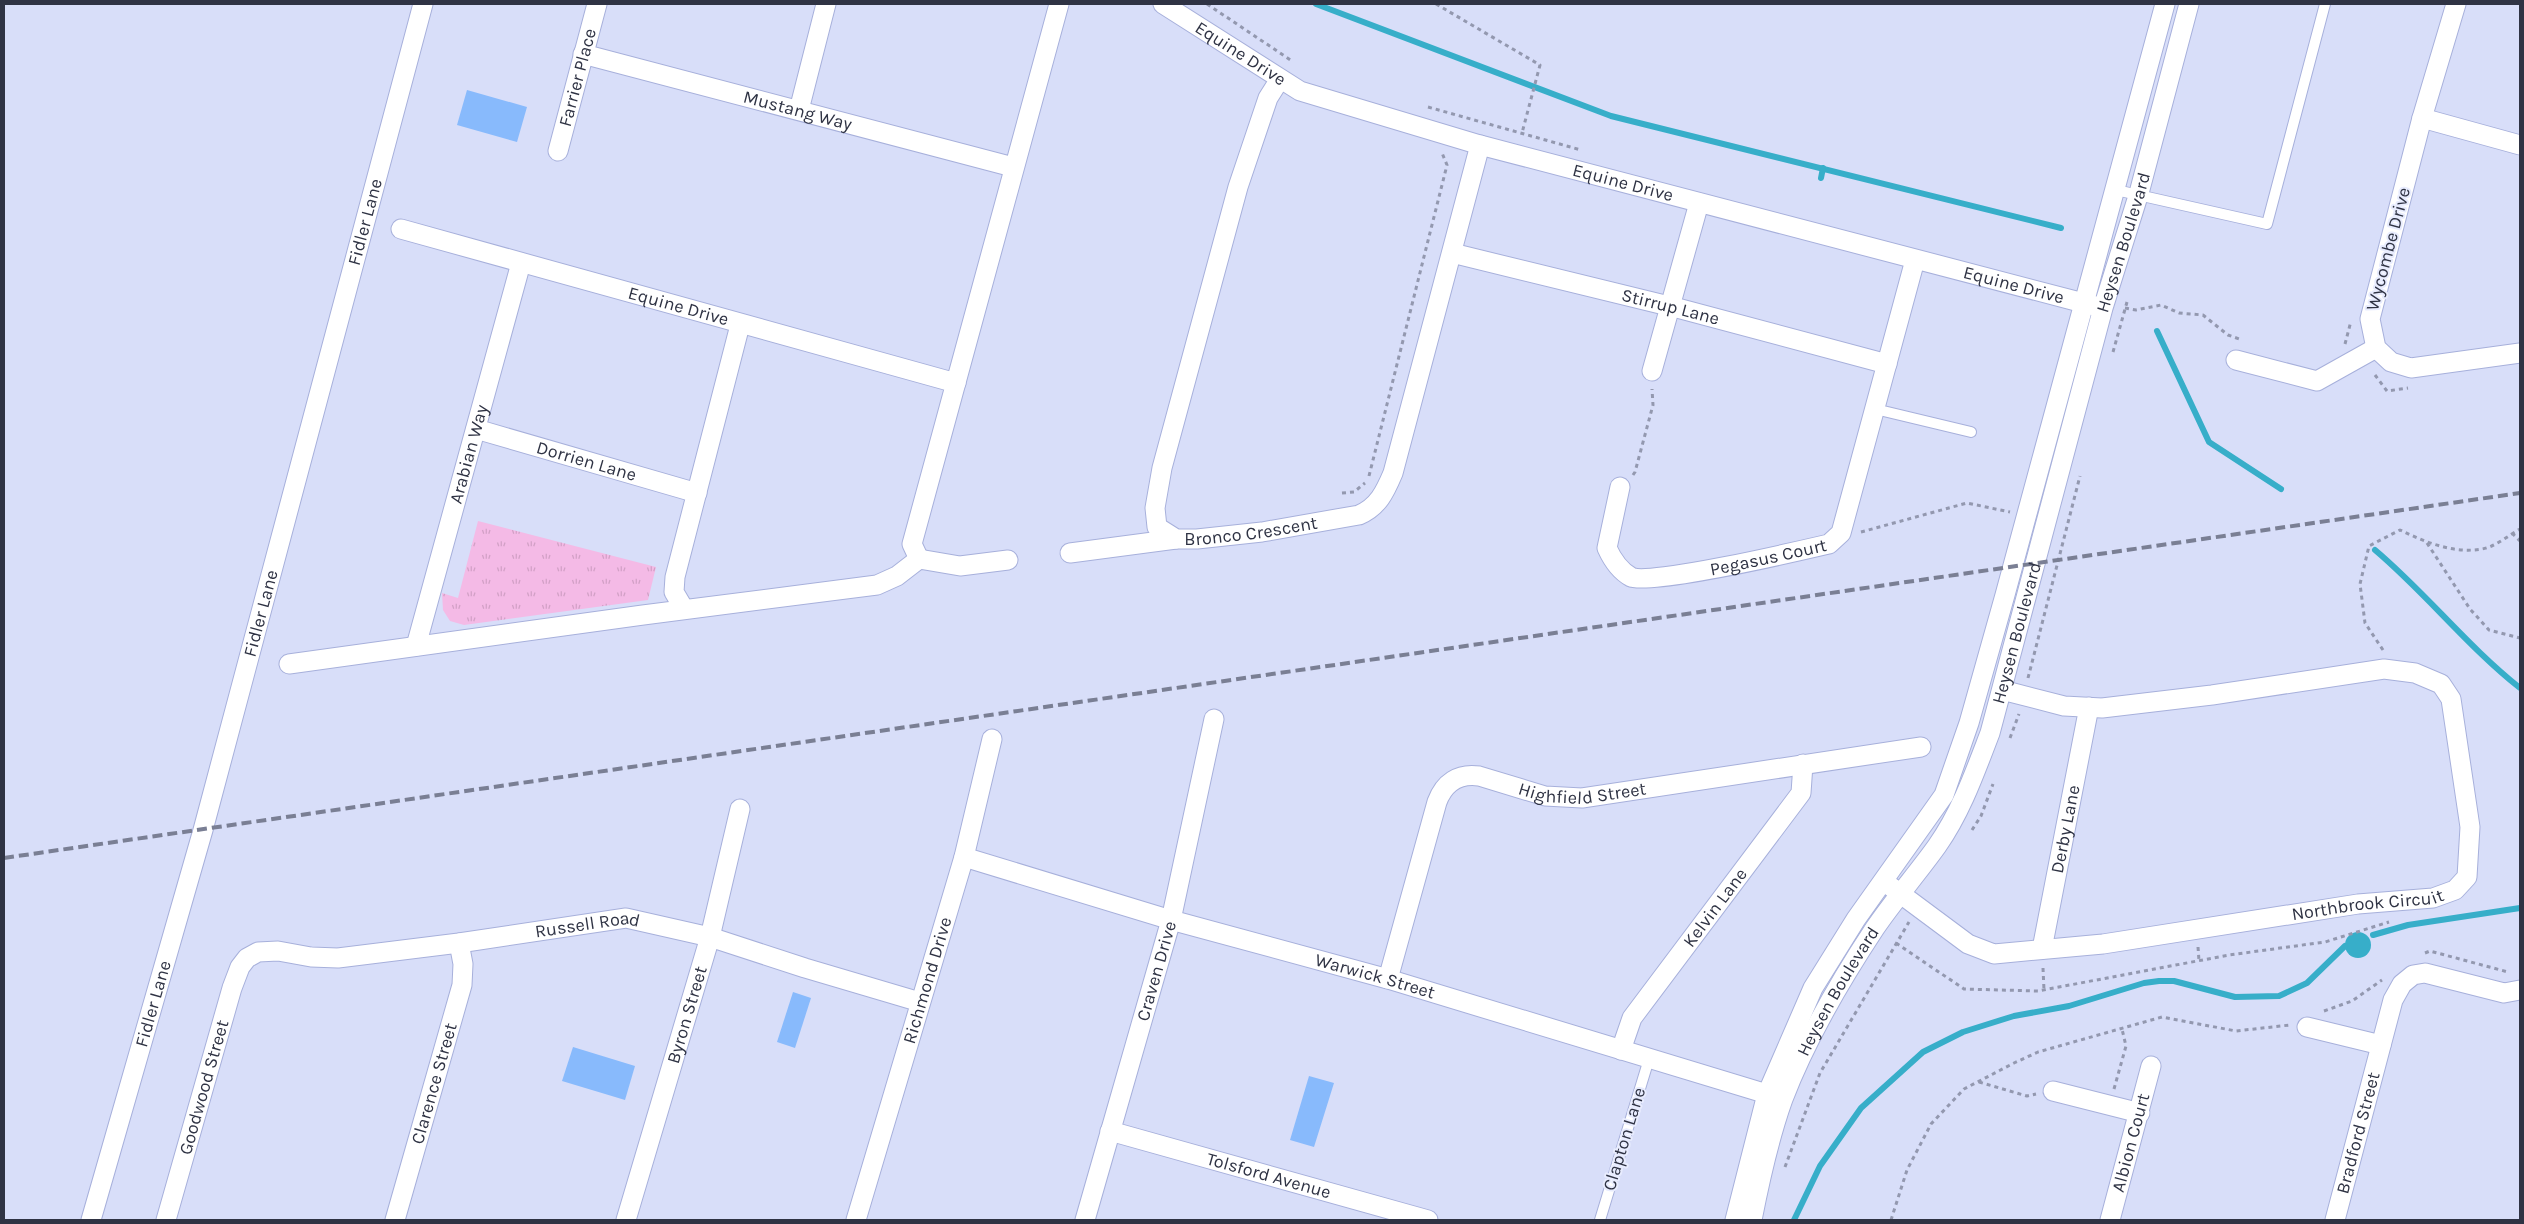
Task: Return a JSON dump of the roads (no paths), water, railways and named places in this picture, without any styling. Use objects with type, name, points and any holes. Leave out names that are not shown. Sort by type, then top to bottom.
[{"type":"street","name":"Fidler Lane","points":[[90,1220],[206,820],[423,4]]},
{"type":"street","name":"Farrier Place","points":[[558,151],[597,4]]},
{"type":"street","points":[[799,110],[826,4]]},
{"type":"street","points":[[918,559],[912,544],[1059,4]]},
{"type":"street","name":"Equine Drive","points":[[1163,4],[1300,91],[1480,145],[2103,308]]},
{"type":"street","name":"Heysen Boulevard","points":[[1735,1220],[1813,988],[1883,881],[1944,795],[1969,723],[2082,303],[2116,190],[2165,4]]},
{"type":"street","name":"Heysen Boulevard","points":[[1752,1220],[1775,1097],[1875,929],[1899,894],[1937,846],[1968,791],[1990,733],[2103,308],[2139,193],[2190,4]]},
{"type":"street","name":"Wycombe Drive","points":[[2376,348],[2370,319],[2422,118],[2456,4]]},
{"type":"street","name":"Mustang Way","points":[[583,54],[1014,167]]},
{"type":"street","name":"Bronco Crescent","points":[[1280,79],[1268,98],[1238,187],[1162,468],[1155,508],[1157,527],[1176,539],[1197,539],[1262,532],[1359,515],[1372,510],[1385,492],[1393,473],[1480,145]]},
{"type":"street","points":[[2422,118],[2520,145]]},
{"type":"street","points":[[1652,371],[1699,203]]},
{"type":"street","name":"Equine Drive","points":[[401,229],[956,383]]},
{"type":"street","name":"Stirrup Lane","points":[[1452,253],[1887,364]]},
{"type":"street","name":"Pegasus Court","points":[[1620,487],[1606,548],[1614,562],[1632,577],[1647,579],[1752,561],[1828,544],[1841,533],[1915,260]]},
{"type":"street","name":"Arabian Way","points":[[416,646],[521,263]]},
{"type":"street","points":[[684,609],[674,592],[675,577],[740,324]]},
{"type":"street","points":[[2236,360],[2317,381],[2376,348],[2390,362],[2411,368],[2520,353]]},
{"type":"street","name":"Dorrien Lane","points":[[476,429],[697,492]]},
{"type":"street","points":[[1070,553],[1176,539]]},
{"type":"street","points":[[290,664],[684,609],[878,585],[897,576],[918,559],[960,566],[1008,560]]},
{"type":"street","name":"Northbrook Circuit","points":[[1883,881],[1968,944],[1994,954],[2103,944],[2358,904],[2433,898],[2455,890],[2467,877],[2470,827],[2451,699],[2441,684],[2416,673],[2384,669],[2212,695],[2102,708],[2064,706],[2002,690]]},
{"type":"street","name":"Derby Lane","points":[[2042,949],[2090,708]]},
{"type":"street","name":"Craven Drive","points":[[1085,1220],[1171,920],[1214,719]]},
{"type":"street","name":"Richmond Drive","points":[[856,1220],[964,857],[992,739]]},
{"type":"street","name":"Highfield Street","points":[[1388,979],[1437,802],[1444,788],[1456,779],[1471,775],[1479,776],[1545,796],[1582,798],[1921,747]]},
{"type":"street","name":"Kelvin Lane","points":[[1621,1050],[1632,1018],[1801,793],[1803,764]]},
{"type":"street","name":"Byron Street","points":[[626,1220],[710,936],[740,808]]},
{"type":"street","name":"Warwick Street","points":[[964,857],[1171,920],[1388,979],[1775,1097]]},
{"type":"street","name":"Russell Road","points":[[247,958],[258,952],[278,951],[310,957],[338,958],[459,943],[626,918],[710,936],[805,968],[920,1002]]},
{"type":"street","name":"Clarence Street","points":[[395,1220],[462,985],[463,964],[459,943]]},
{"type":"street","name":"Goodwood Street","points":[[166,1220],[232,988],[240,968],[247,958]]},
{"type":"street","name":"Bradford Street","points":[[2335,1220],[2393,1000],[2402,984],[2413,975],[2432,973],[2504,993],[2520,990]]},
{"type":"street","points":[[2307,1027],[2381,1046]]},
{"type":"street","name":"Albion Court","points":[[2110,1220],[2151,1066]]},
{"type":"street","points":[[2053,1091],[2140,1113]]},
{"type":"street","name":"Tolsford Avenue","points":[[1110,1131],[1428,1220]]},
{"type":"lane","points":[[2116,190],[2139,193],[2267,224],[2325,4]]},
{"type":"lane","points":[[1874,409],[1971,432]]},
{"type":"lane","name":"Clapton Lane","points":[[1600,1220],[1649,1059]]},
{"type":"water","points":[[2358,932],[2367,936],[2371,945],[2367,954],[2358,958],[2349,954],[2345,945],[2349,936]]},
{"type":"waterway","points":[[1316,4],[1611,116],[2061,228]]},
{"type":"waterway","points":[[1821,178],[1823,168]]},
{"type":"waterway","points":[[2157,331],[2209,442],[2281,489]]},
{"type":"waterway","points":[[2375,550],[2412,584],[2482,655],[2520,688]]},
{"type":"waterway","points":[[2373,935],[2408,925],[2520,908]]},
{"type":"waterway","points":[[1794,1220],[1820,1166],[1861,1108],[1923,1052],[1963,1032],[2014,1016],[2069,1006],[2144,983],[2159,981],[2174,981],[2235,997],[2279,996],[2307,983],[2345,946]]},
{"type":"railway","points":[[4,858],[2520,493]]}]
